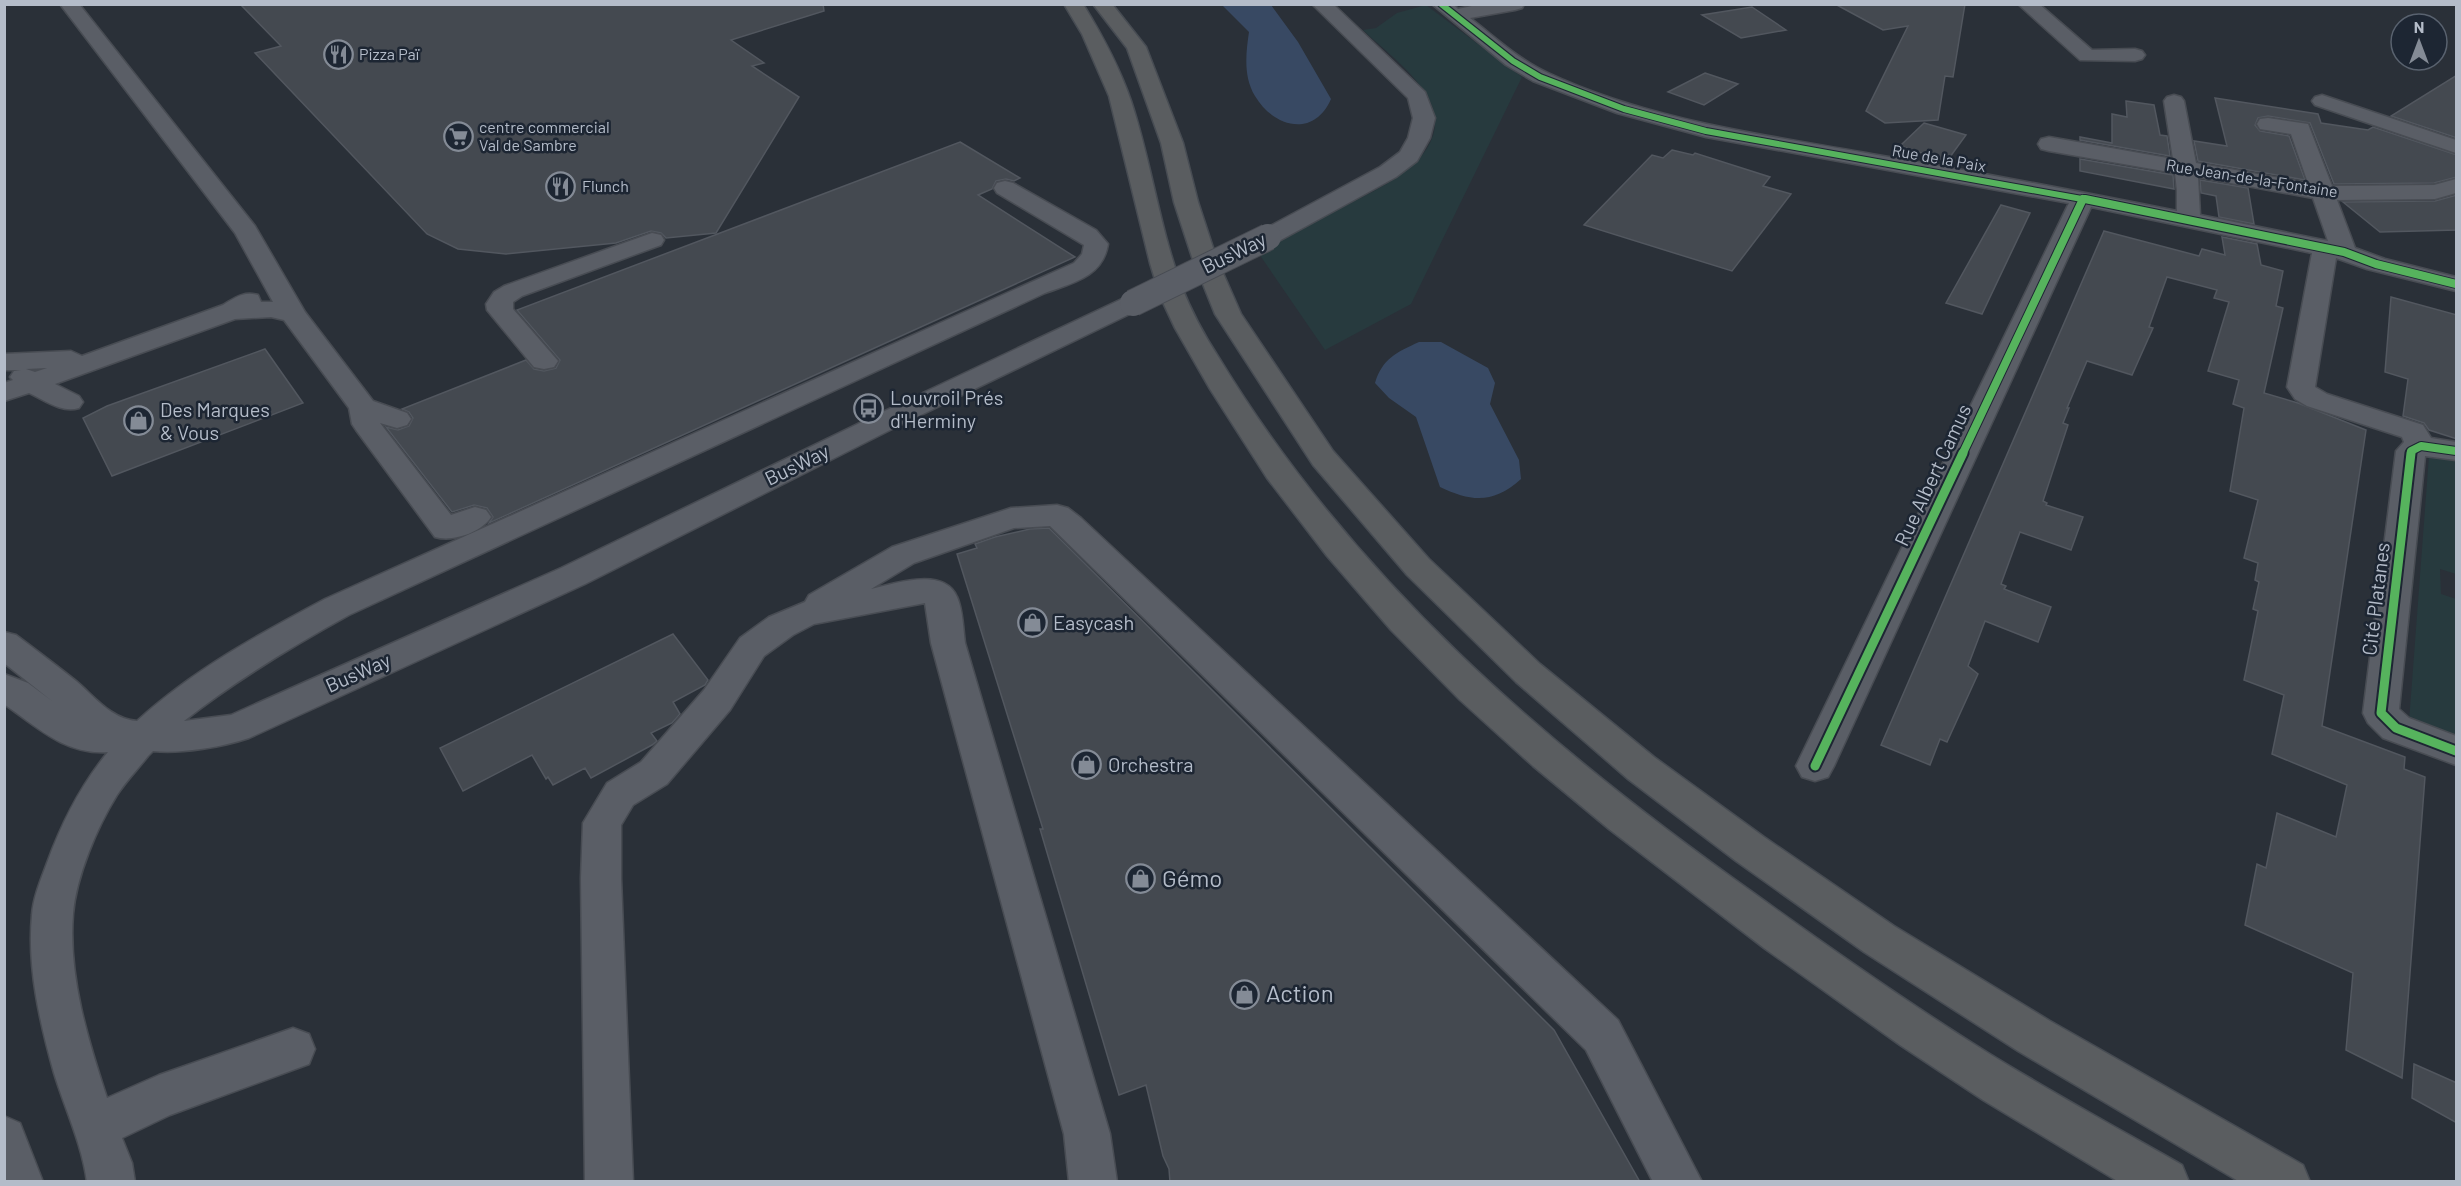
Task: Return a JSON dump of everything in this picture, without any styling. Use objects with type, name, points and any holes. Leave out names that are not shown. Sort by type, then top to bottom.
[{"type":"highway","points":[[1072,4],[1094,36],[1118,91],[1135,147],[1162,266],[1183,320],[1278,474],[1362,576],[1426,643],[1495,709],[1584,789],[1685,869],[1844,981],[1996,1083],[2165,1182]]},
{"type":"highway","points":[[1102,4],[1136,47]]},
{"type":"highway","points":[[1115,4],[1136,47],[1172,143],[1186,202],[1203,257],[1228,314],[1323,458],[1418,567],[1528,672],[1641,768],[1750,849],[1879,939],[2034,1036],[2286,1182]]},
{"type":"street","points":[[69,4],[246,231],[293,314],[363,407],[366,424],[446,530],[475,517]]},
{"type":"street","name":"BusWay","points":[[4,644],[65,692],[95,720],[120,734],[166,738],[236,728],[573,576],[882,423],[1268,237],[1388,172],[1409,156],[1419,138],[1424,118],[1418,96],[1350,29],[1321,4]]},
{"type":"street","points":[[1448,10],[1515,4]]},
{"type":"street","points":[[2027,4],[2087,56],[2135,55]]},
{"type":"street","name":"Rue de la Paix","points":[[1448,10],[1513,61],[1540,77],[1624,109],[1706,131],[2083,199],[2335,251],[2376,264],[2450,274]]},
{"type":"street","points":[[2174,101],[2189,191],[2188,221]]},
{"type":"street","points":[[2322,101],[2457,147]]},
{"type":"street","points":[[2268,124],[2300,129],[2323,193],[2335,251],[2301,387],[2305,393],[2317,400],[2413,431],[2421,446],[2457,451]]},
{"type":"street","name":"Rue Jean-de-la-Fontaine","points":[[2049,144],[2323,193],[2435,192],[2457,186]]},
{"type":"street","points":[[111,1182],[108,1163],[69,1048],[56,982],[52,915],[69,849],[89,806],[142,736],[209,681],[268,643],[337,607],[1090,264],[1096,254],[1096,244],[1087,235],[1005,188]]},
{"type":"street","name":"Rue Albert Camus","points":[[1815,766],[2083,199]]},
{"type":"street","points":[[544,360],[500,310],[499,304],[503,297],[521,288],[652,240]]},
{"type":"street","points":[[1036,288],[1072,264],[1075,257]]},
{"type":"street","points":[[4,393],[232,311],[254,296],[270,274]]},
{"type":"street","points":[[232,311],[271,309],[293,314]]},
{"type":"street","points":[[6,361],[61,360],[136,347]]},
{"type":"street","points":[[6,361],[32,384],[69,402]]},
{"type":"street","points":[[363,407],[397,419]]},
{"type":"street","name":"Cité Platanes","points":[[2421,446],[2411,451],[2381,713],[2396,728],[2457,751]]},
{"type":"street","points":[[609,1182],[601,878],[602,823],[620,794],[654,772],[717,700],[752,647],[781,626],[806,614],[834,594],[903,555],[1011,518],[1058,515],[1602,1035],[1678,1182]]},
{"type":"street","points":[[806,614],[912,592],[931,591],[941,598],[948,644],[1087,1134],[1093,1182]]},
{"type":"street","points":[[4,687],[16,692],[66,731],[91,738],[142,736]]},
{"type":"street","points":[[95,1126],[159,1097],[293,1049]]},
{"type":"street","points":[[4,1139],[19,1182]]},
{"type":"green space","points":[[1426,5],[1522,77],[1411,304],[1325,350],[1257,251],[1386,184],[1421,156],[1432,139],[1435,120],[1429,99],[1407,71],[1363,30],[1376,28],[1397,13]]},
{"type":"green space","points":[[2438,453],[2456,458],[2456,574],[2440,569],[2441,594],[2456,599],[2456,740],[2409,722],[2429,456]]},
{"type":"water","points":[[1222,5],[1271,5],[1298,42],[1331,99],[1324,111],[1315,119],[1304,124],[1294,124],[1272,115],[1263,107],[1251,88],[1247,72],[1249,32]]},
{"type":"water","points":[[1419,342],[1441,342],[1488,368],[1495,383],[1490,404],[1519,460],[1521,479],[1501,493],[1472,498],[1440,487],[1416,417],[1389,398],[1375,383],[1382,368],[1391,357]]},
{"type":"building","points":[[240,4],[823,4],[824,11],[731,40],[764,63],[752,66],[799,97],[716,233],[666,238],[661,233],[651,231],[616,243],[506,254],[458,249],[427,234],[255,53],[281,46]]},
{"type":"building","points":[[1835,4],[1965,4],[1953,77],[1945,76],[1938,120],[1885,123],[1866,111],[1908,26],[1883,30]]},
{"type":"building","points":[[1752,7],[1786,30],[1741,38],[1702,15]]},
{"type":"building","points":[[1705,73],[1738,84],[1704,105],[1668,92]]},
{"type":"building","points":[[2457,75],[2457,138],[2391,116]]},
{"type":"building","points":[[2215,98],[2318,114],[2321,123],[2368,130],[2373,127],[2457,155],[2457,177],[2434,183],[2334,184],[2310,123],[2268,116],[2258,118],[2255,125],[2260,131],[2289,136],[2305,180],[2198,161],[2194,141],[2227,146]]},
{"type":"building","points":[[2126,101],[2154,105],[2160,135],[2167,136],[2170,156],[2080,140],[2080,137],[2112,143],[2112,114],[2127,117]]},
{"type":"building","points":[[1924,123],[1966,135],[1947,161],[1900,146]]},
{"type":"building","points":[[960,142],[1020,178],[1014,181],[1006,179],[996,181],[992,189],[978,195],[1075,257],[489,523],[493,517],[487,508],[474,505],[452,512],[386,427],[398,430],[409,426],[413,418],[409,412],[402,409],[526,360],[534,369],[544,371],[556,368],[560,360],[517,310]]},
{"type":"building","points":[[1672,150],[1693,155],[1695,153],[1770,177],[1763,186],[1791,194],[1732,271],[1584,225],[1652,155],[1663,158]]},
{"type":"building","points":[[2080,159],[2173,175],[2174,189],[2080,171]]},
{"type":"building","points":[[2200,180],[2248,188],[2254,224],[2219,217],[2216,196],[2201,193]]},
{"type":"building","points":[[2457,195],[2457,230],[2380,232],[2343,202],[2435,201]]},
{"type":"building","points":[[2001,205],[2030,213],[1982,314],[1946,303]]},
{"type":"building","points":[[2104,231],[2199,256],[2202,249],[2225,255],[2222,237],[2257,244],[2261,265],[2283,271],[2276,306],[2283,308],[2264,393],[2298,403],[2366,430],[2322,726],[2405,757],[2404,769],[2425,777],[2402,1078],[2346,1050],[2353,973],[2245,925],[2257,864],[2266,868],[2277,813],[2336,837],[2347,785],[2272,754],[2284,695],[2244,680],[2258,611],[2253,609],[2259,582],[2255,580],[2258,563],[2244,558],[2258,500],[2230,491],[2244,408],[2233,404],[2239,380],[2208,371],[2229,302],[2214,298],[2217,290],[2167,277],[2149,327],[2153,328],[2132,375],[2087,361],[2067,408],[2069,408],[2063,423],[2068,425],[2043,501],[2047,503],[2046,505],[2083,517],[2071,550],[2020,532],[2001,584],[2006,586],[2004,589],[2051,607],[2038,642],[1985,621],[1968,666],[1978,674],[1947,742],[1940,739],[1930,765],[1881,745]]},
{"type":"building","points":[[2391,297],[2457,315],[2457,439],[2429,430],[2424,423],[2403,416],[2408,379],[2385,372]]},
{"type":"building","points":[[265,349],[303,403],[112,476],[83,418],[107,406]]},
{"type":"building","points":[[1049,528],[1554,1030],[1640,1182],[1170,1182],[1169,1169],[1163,1156],[1146,1085],[1119,1095],[1040,829],[1043,829],[957,554],[977,548],[975,544],[995,537],[1030,529]]},
{"type":"building","points":[[673,634],[708,680],[705,685],[673,702],[680,714],[672,723],[651,733],[657,741],[652,745],[591,778],[585,768],[553,785],[548,777],[546,779],[532,755],[463,791],[440,748]]},
{"type":"building","points":[[2414,1064],[2457,1083],[2457,1123],[2412,1098]]},
{"type":"cycle path","points":[[1441,4],[1513,61],[1540,77],[1624,109],[1706,131],[2045,191],[2344,252],[2376,264],[2456,284]]},
{"type":"cycle path","points":[[1815,766],[2083,199]]},
{"type":"cycle path","points":[[2456,451],[2421,446],[2411,451],[2381,713],[2396,728],[2456,751]]},
{"type":"place","name":"Pizza Paï","points":[[338,54]]},
{"type":"place","name":"centre commercial Val de Sambre","points":[[458,136]]},
{"type":"place","name":"Flunch","points":[[561,186]]},
{"type":"place","name":"Louvroil Prés d'Herminy","points":[[869,409]]},
{"type":"place","name":"Des Marques & Vous","points":[[139,421]]},
{"type":"place","name":"Easycash","points":[[1032,623]]},
{"type":"place","name":"Orchestra","points":[[1087,765]]},
{"type":"place","name":"Gémo","points":[[1141,879]]},
{"type":"place","name":"Action","points":[[1245,994]]}]
